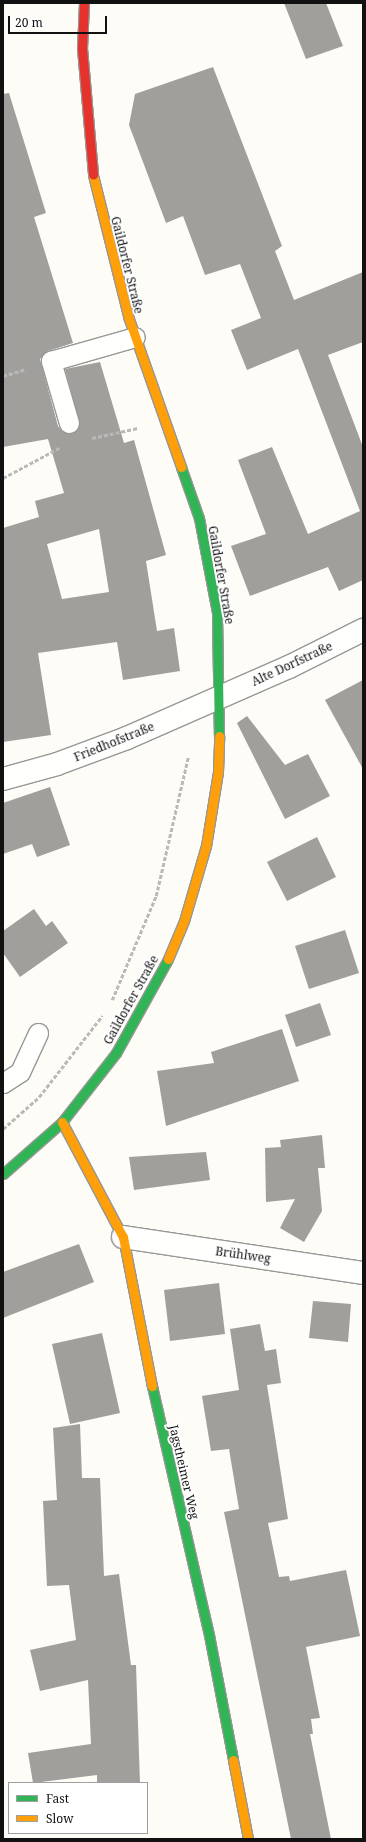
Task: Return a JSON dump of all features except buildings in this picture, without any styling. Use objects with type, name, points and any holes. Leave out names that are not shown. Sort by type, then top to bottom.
[{"type":"main road","name":"Gaildorfer Straße","points":[[3,1174],[62,1122],[116,1053],[157,983],[184,921],[206,846],[218,772],[221,697],[218,612],[199,518],[136,337],[94,182],[82,48],[84,3]]},
{"type":"main road","name":"Jagstheimer Weg","points":[[62,1122],[122,1237],[140,1333],[209,1635],[248,1839]]},
{"type":"street","name":"Alte Dorfstraße","points":[[221,697],[363,630]]},
{"type":"street","name":"Friedhofstraße","points":[[3,779],[58,764],[221,697]]},
{"type":"street","name":"Brühlweg","points":[[122,1237],[363,1273]]},
{"type":"lane","points":[[69,423],[51,361],[136,337]]},
{"type":"lane","points":[[3,1083],[20,1072],[38,1033]]},
{"type":"path","points":[[111,1002],[156,896],[186,767]]},
{"type":"path","points":[[3,1129],[40,1097],[107,1009]]},
{"type":"traffic: fast","points":[[181,467],[199,518],[217,612],[219,736]]},
{"type":"traffic: fast","points":[[3,1174],[62,1122],[116,1053],[168,959]]},
{"type":"traffic: fast","points":[[152,1386],[209,1635],[233,1760]]},
{"type":"traffic: slow","points":[[93,175],[129,319],[181,467]]},
{"type":"traffic: slow","points":[[168,959],[184,921],[206,846],[218,772],[219,736]]},
{"type":"traffic: slow","points":[[62,1122],[123,1237],[152,1386]]},
{"type":"traffic: slow","points":[[233,1760],[248,1839]]},
{"type":"traffic: jam","points":[[84,3],[82,48],[93,175]]}]
